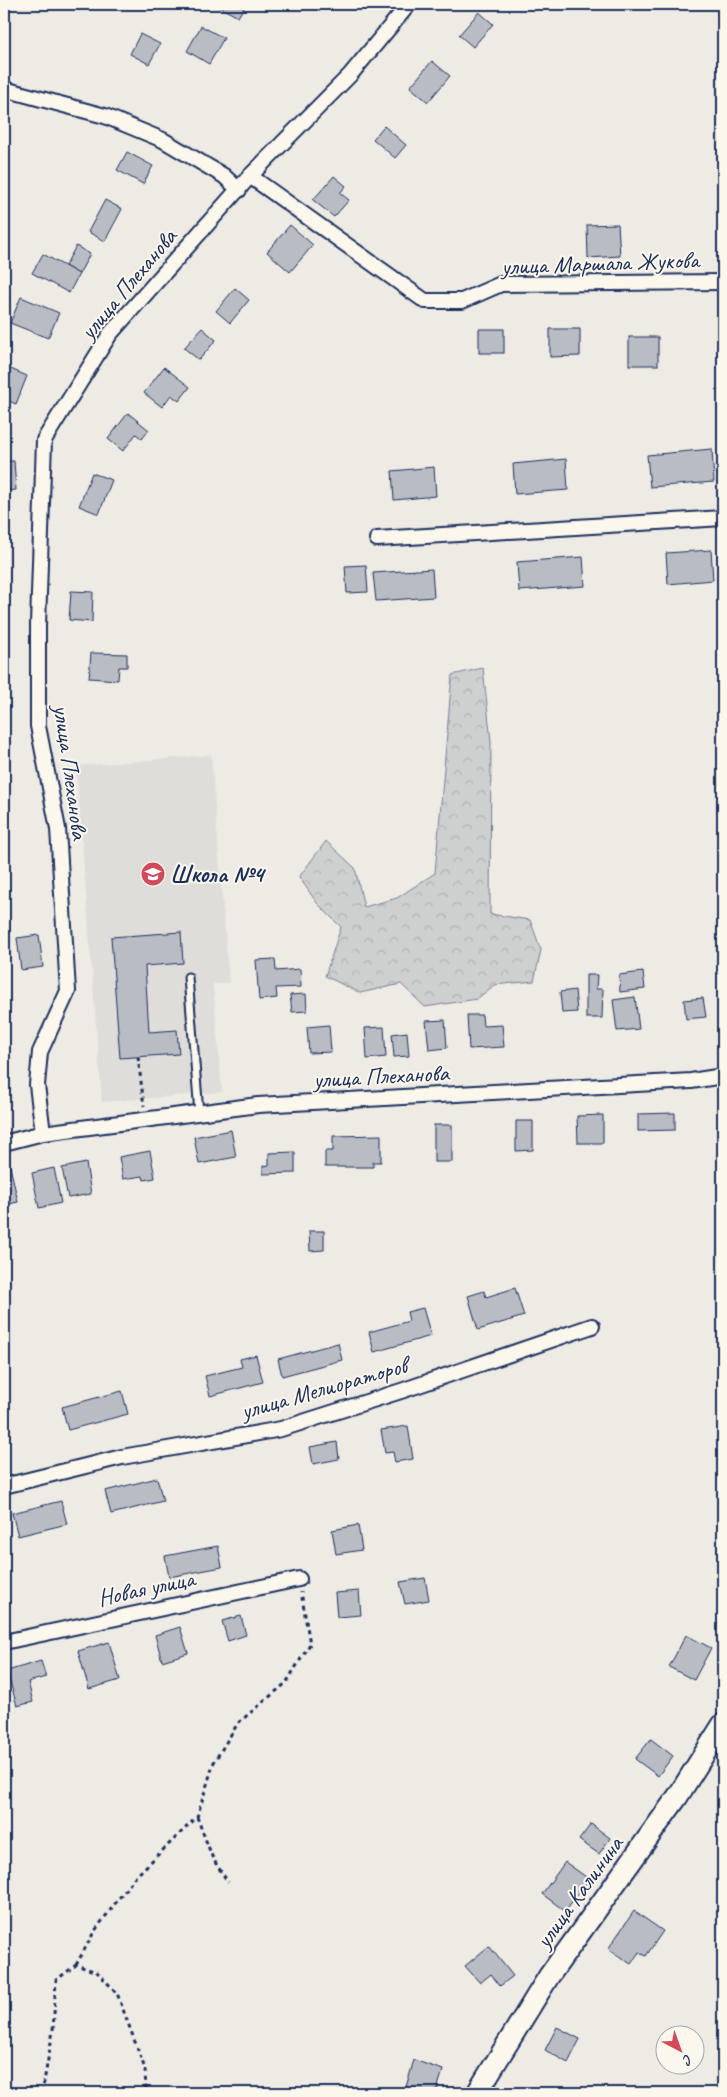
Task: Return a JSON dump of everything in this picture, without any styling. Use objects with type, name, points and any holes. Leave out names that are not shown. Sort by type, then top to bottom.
[{"type":"main road","name":"улица Калинина","points":[[478,2093],[549,1976],[678,1796],[723,1724]]},
{"type":"street","name":"улица Плеханова","points":[[43,1133],[37,1085],[40,1052],[68,991],[58,829],[38,726],[38,625],[44,440],[110,334],[250,176],[350,75],[409,4]]},
{"type":"street","points":[[4,90],[105,116],[163,140],[224,176],[239,190]]},
{"type":"street","name":"улица Маршала Жукова","points":[[250,176],[426,301],[462,301],[501,284],[723,282]]},
{"type":"street","points":[[377,539],[723,518]]},
{"type":"street","name":"улица Плеханова","points":[[4,1143],[43,1133],[258,1105],[681,1082],[723,1076]]},
{"type":"street","name":"улица Мелиораторов","points":[[4,1486],[122,1457],[281,1429],[410,1388],[592,1326]]},
{"type":"street","name":"Новая улица","points":[[4,1642],[299,1579]]},
{"type":"lane","points":[[188,978],[199,1113]]},
{"type":"path","points":[[138,1057],[146,1121]]},
{"type":"path","points":[[42,2093],[53,2031],[56,1980],[76,1965],[94,1932],[134,1878],[197,1817],[214,1762],[238,1723],[286,1683],[310,1644],[299,1579]]},
{"type":"path","points":[[197,1817],[213,1859],[228,1882]]},
{"type":"path","points":[[76,1965],[97,1972],[117,1993],[145,2069],[146,2093]]},
{"type":"shaded area","name":"Школа №4","points":[[211,755],[229,983],[213,984],[222,1092],[102,1102],[76,766]]},
{"type":"green space","points":[[483,668],[491,741],[490,914],[530,920],[541,950],[534,981],[494,985],[477,999],[425,1007],[401,984],[360,993],[325,976],[341,927],[317,903],[299,877],[326,841],[355,868],[364,907],[397,898],[435,873],[452,675]]},
{"type":"building","points":[[214,4],[246,4],[238,17]]},
{"type":"building","points":[[479,12],[493,24],[473,47],[459,35]]},
{"type":"building","points":[[201,26],[224,38],[209,64],[187,51]]},
{"type":"building","points":[[140,34],[160,44],[149,64],[130,54]]},
{"type":"building","points":[[432,61],[450,76],[428,102],[410,87]]},
{"type":"building","points":[[384,126],[406,145],[395,158],[373,139]]},
{"type":"building","points":[[127,152],[153,166],[143,184],[117,170]]},
{"type":"building","points":[[334,176],[346,186],[340,193],[349,200],[334,217],[313,200]]},
{"type":"building","points":[[105,200],[122,209],[105,241],[88,232]]},
{"type":"building","points":[[618,224],[620,256],[588,258],[587,225]]},
{"type":"building","points":[[290,225],[313,245],[290,272],[267,252]]},
{"type":"building","points":[[76,246],[90,254],[79,274],[65,266]]},
{"type":"building","points":[[43,254],[79,274],[69,293],[32,273]]},
{"type":"building","points":[[235,288],[249,300],[230,323],[216,311]]},
{"type":"building","points":[[21,297],[59,313],[48,338],[10,323]]},
{"type":"building","points":[[202,328],[216,340],[199,360],[184,348]]},
{"type":"building","points":[[479,329],[504,329],[504,353],[479,353]]},
{"type":"building","points":[[550,329],[580,329],[580,356],[550,357]]},
{"type":"building","points":[[629,337],[658,337],[658,365],[629,365]]},
{"type":"building","points":[[6,367],[27,376],[16,404],[4,399],[4,372]]},
{"type":"building","points":[[164,367],[190,387],[179,401],[171,395],[162,407],[144,393]]},
{"type":"building","points":[[128,413],[149,430],[142,439],[136,434],[123,451],[108,439]]},
{"type":"building","points":[[712,449],[714,482],[650,487],[647,455]]},
{"type":"building","points":[[566,459],[568,490],[515,494],[513,464]]},
{"type":"building","points":[[4,461],[14,461],[16,490],[4,491]]},
{"type":"building","points":[[434,467],[436,496],[394,500],[392,471]]},
{"type":"building","points":[[92,473],[112,480],[99,514],[79,506]]},
{"type":"building","points":[[711,550],[713,580],[668,584],[666,553]]},
{"type":"building","points":[[583,557],[585,586],[519,591],[517,562]]},
{"type":"building","points":[[366,565],[368,592],[347,593],[345,566]]},
{"type":"building","points":[[432,569],[434,597],[376,601],[373,573]]},
{"type":"building","points":[[71,591],[93,592],[92,622],[69,620]]},
{"type":"building","points":[[91,653],[127,654],[127,667],[119,667],[118,680],[89,678]]},
{"type":"building","points":[[181,932],[183,963],[145,966],[149,1032],[177,1030],[179,1054],[120,1058],[111,937]]},
{"type":"building","points":[[39,935],[43,967],[21,970],[17,938]]},
{"type":"building","points":[[275,959],[276,971],[300,969],[301,987],[276,988],[277,998],[259,1000],[256,960]]},
{"type":"building","points":[[643,972],[645,989],[620,992],[619,975]]},
{"type":"building","points":[[586,975],[597,975],[596,989],[603,989],[602,1018],[586,1018]]},
{"type":"building","points":[[575,990],[577,1012],[562,1013],[560,992]]},
{"type":"building","points":[[306,994],[307,1011],[292,1012],[290,995]]},
{"type":"building","points":[[635,997],[639,1029],[617,1031],[613,1000]]},
{"type":"building","points":[[703,998],[706,1017],[686,1019],[684,1000]]},
{"type":"building","points":[[467,1015],[482,1015],[483,1026],[502,1025],[504,1047],[469,1049]]},
{"type":"building","points":[[445,1020],[447,1048],[429,1050],[426,1021]]},
{"type":"building","points":[[329,1025],[331,1052],[309,1053],[307,1027]]},
{"type":"building","points":[[384,1027],[386,1057],[367,1059],[365,1028]]},
{"type":"building","points":[[407,1032],[409,1056],[394,1057],[392,1034]]},
{"type":"building","points":[[675,1113],[675,1130],[638,1131],[638,1114]]},
{"type":"building","points":[[603,1115],[603,1143],[578,1143],[577,1116]]},
{"type":"building","points":[[516,1121],[533,1121],[533,1150],[516,1151]]},
{"type":"building","points":[[434,1125],[452,1125],[452,1162],[434,1162]]},
{"type":"building","points":[[231,1130],[236,1157],[199,1164],[194,1137]]},
{"type":"building","points":[[381,1135],[381,1162],[373,1162],[373,1167],[325,1167],[325,1151],[333,1151],[333,1136]]},
{"type":"building","points":[[150,1151],[155,1178],[144,1180],[143,1176],[123,1179],[119,1157]]},
{"type":"building","points":[[295,1152],[295,1173],[263,1174],[263,1166],[269,1165],[269,1153]]},
{"type":"building","points":[[86,1163],[91,1194],[68,1198],[62,1168]]},
{"type":"building","points":[[10,1166],[18,1202],[4,1205],[4,1167]]},
{"type":"building","points":[[54,1168],[61,1203],[39,1208],[32,1173]]},
{"type":"building","points":[[309,1231],[324,1231],[324,1250],[310,1251]]},
{"type":"building","points":[[515,1288],[524,1316],[478,1330],[468,1296],[484,1291],[486,1297]]},
{"type":"building","points":[[423,1308],[431,1336],[374,1352],[369,1332],[409,1321],[407,1312]]},
{"type":"building","points":[[338,1343],[342,1360],[282,1376],[278,1359]]},
{"type":"building","points":[[256,1355],[263,1382],[210,1396],[205,1376],[242,1367],[240,1359]]},
{"type":"building","points":[[122,1391],[128,1414],[68,1430],[62,1407]]},
{"type":"building","points":[[408,1426],[413,1459],[395,1462],[393,1452],[385,1453],[381,1430]]},
{"type":"building","points":[[337,1442],[339,1459],[313,1464],[310,1447]]},
{"type":"building","points":[[157,1478],[163,1501],[111,1514],[105,1491]]},
{"type":"building","points":[[61,1501],[67,1524],[18,1536],[12,1513]]},
{"type":"building","points":[[358,1525],[362,1550],[336,1554],[332,1530]]},
{"type":"building","points":[[218,1546],[222,1567],[169,1577],[165,1556]]},
{"type":"building","points":[[425,1578],[429,1600],[405,1604],[400,1582]]},
{"type":"building","points":[[359,1591],[361,1615],[337,1617],[335,1593]]},
{"type":"building","points":[[241,1616],[246,1635],[228,1641],[222,1621]]},
{"type":"building","points":[[180,1627],[188,1653],[162,1661],[155,1635]]},
{"type":"building","points":[[686,1635],[711,1648],[694,1680],[669,1667]]},
{"type":"building","points":[[109,1642],[120,1680],[89,1689],[78,1651]]},
{"type":"building","points":[[41,1661],[46,1677],[28,1682],[33,1702],[17,1706],[7,1671]]},
{"type":"building","points":[[651,1739],[673,1756],[658,1776],[635,1759]]},
{"type":"building","points":[[591,1824],[610,1838],[599,1854],[579,1840]]},
{"type":"building","points":[[565,1862],[589,1879],[565,1911],[542,1894]]},
{"type":"building","points":[[634,1911],[663,1931],[646,1956],[639,1952],[631,1964],[608,1949]]},
{"type":"building","points":[[489,1946],[513,1976],[500,1986],[491,1974],[480,1983],[465,1966]]},
{"type":"building","points":[[557,2027],[580,2039],[568,2063],[545,2050]]},
{"type":"building","points":[[414,2060],[443,2070],[436,2093],[426,2093],[406,2087]]},
{"type":"place","name":"Школа №4","points":[[153,874]]}]
